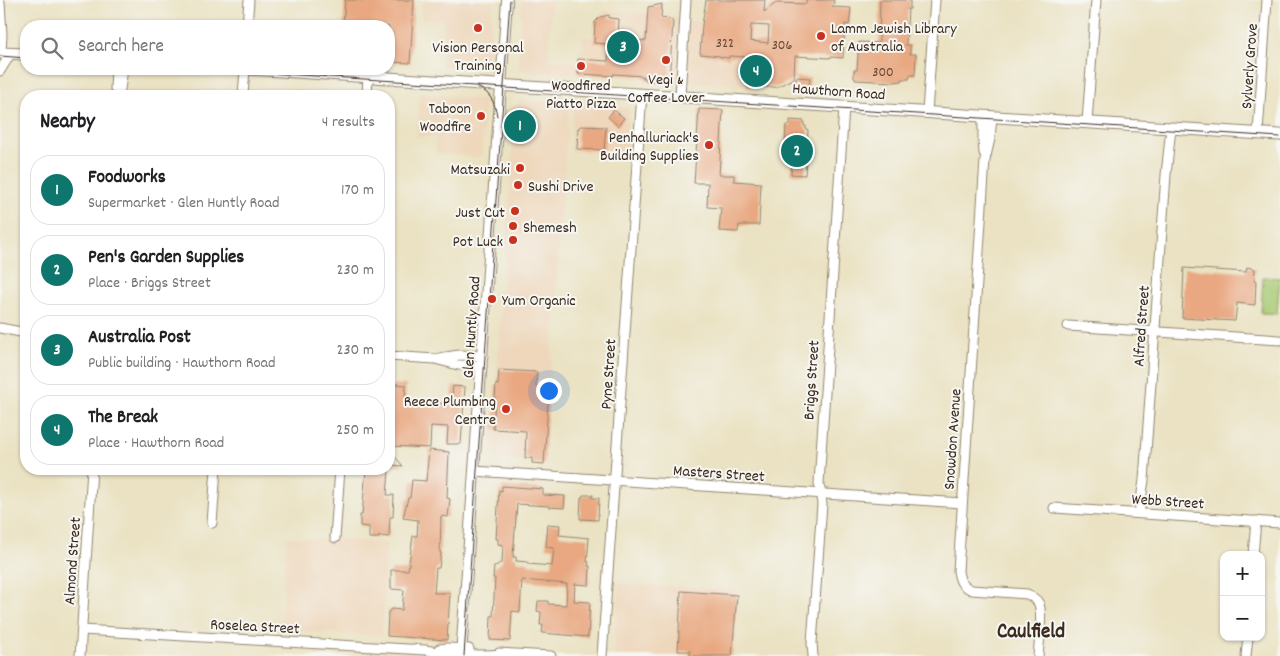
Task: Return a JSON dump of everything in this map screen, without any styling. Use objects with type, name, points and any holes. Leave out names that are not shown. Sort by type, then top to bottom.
[{"type":"main road","points":[[4,53],[20,54]]},
{"type":"main road","name":"Hawthorn Road","points":[[351,75],[1280,135]]},
{"type":"street","points":[[247,20],[249,0]]},
{"type":"street","name":"Glen Huntly Road","points":[[462,653],[507,0]]},
{"type":"street","points":[[680,96],[686,0]]},
{"type":"street","points":[[926,112],[934,0]]},
{"type":"street","points":[[1088,122],[1096,0]]},
{"type":"street","name":"Sylverly Grove","points":[[1258,133],[1267,0]]},
{"type":"street","points":[[0,3],[4,53],[0,71]]},
{"type":"street","points":[[116,75],[116,90]]},
{"type":"street","points":[[118,90],[121,75]]},
{"type":"street","points":[[244,90],[245,75]]},
{"type":"street","points":[[367,90],[368,76]]},
{"type":"street","name":"Pyne Street","points":[[602,656],[642,94]]},
{"type":"street","name":"Briggs Street","points":[[813,656],[812,643],[822,504],[819,476],[844,107]]},
{"type":"street","name":"Snowdon Avenue","points":[[988,116],[983,141],[986,160],[958,571],[964,587],[972,590],[1027,594],[1035,598],[1039,605],[1040,617],[1038,656]]},
{"type":"street","name":"Alfred Street","points":[[1142,514],[1169,128]]},
{"type":"street","points":[[1068,326],[1280,340]]},
{"type":"street","points":[[0,328],[20,332]]},
{"type":"street","points":[[0,334],[20,333]]},
{"type":"street","points":[[395,356],[435,358],[459,355],[482,361]]},
{"type":"street","name":"Masters Street","points":[[474,471],[962,503]]},
{"type":"street","name":"Almond Street","points":[[80,656],[92,475]]},
{"type":"street","points":[[212,523],[216,475]]},
{"type":"street","points":[[334,538],[339,475]]},
{"type":"street","name":"Webb Street","points":[[1054,508],[1280,523]]},
{"type":"street","points":[[1254,551],[1256,521]]},
{"type":"street","name":"Roselea Street","points":[[82,630],[425,650],[448,648],[462,653],[486,650],[503,654],[551,656]]},
{"type":"street","points":[[1246,656],[1248,641]]},
{"type":"shaded area","points":[[422,0],[492,0],[488,69],[441,66],[444,20],[421,19]]},
{"type":"shaded area","points":[[522,0],[552,0],[548,60],[577,62],[578,50],[582,50],[583,37],[593,37],[594,22],[605,11],[673,15],[687,21],[768,28],[770,0],[802,0],[796,88],[523,71],[518,65]]},
{"type":"shaded area","points":[[420,94],[482,99],[485,102],[481,157],[435,153],[436,137],[417,136]]},
{"type":"shaded area","points":[[520,100],[569,104],[544,464],[495,460],[491,455],[516,104]]},
{"type":"shaded area","points":[[573,105],[629,108],[626,155],[571,151]]},
{"type":"shaded area","points":[[287,537],[387,543],[382,636],[281,630]]},
{"type":"shaded area","points":[[619,584],[737,590],[733,656],[614,656]]},
{"type":"green space","points":[[1263,277],[1280,278],[1277,314],[1261,313]]},
{"type":"building","points":[[345,0],[414,0],[410,63],[395,62],[395,20],[343,20]]},
{"type":"building","points":[[706,0],[765,0],[764,12],[776,3],[806,4],[806,0],[834,0],[833,7],[851,8],[849,25],[845,24],[843,58],[795,56],[794,78],[777,87],[747,87],[749,57],[729,56],[729,58],[700,54]],"holes":[[[751,25],[769,26],[768,43],[750,41]]]},
{"type":"building","points":[[880,0],[910,0],[906,45],[910,45],[910,54],[916,54],[915,75],[910,75],[909,79],[894,82],[855,80],[854,78],[854,70],[857,70],[859,42],[879,43]]},
{"type":"building","points":[[662,4],[661,18],[670,19],[673,22],[669,82],[646,81],[646,78],[643,78],[643,76],[578,74],[578,59],[608,61],[609,44],[594,43],[595,22],[600,17],[609,15],[609,18],[619,19],[618,39],[646,41],[648,7]]},
{"type":"building","points":[[796,77],[810,78],[809,89],[796,88]]},
{"type":"building","name":"Penhalluriack's Building Supplies","points":[[699,109],[723,110],[719,175],[734,175],[734,181],[761,183],[759,225],[739,225],[738,232],[719,231],[721,208],[707,207],[708,183],[694,183]]},
{"type":"building","points":[[614,110],[624,118],[618,126],[608,117]]},
{"type":"building","points":[[790,120],[804,121],[804,126],[808,130],[805,175],[791,174],[792,157],[787,157],[788,145],[785,145],[786,125],[790,125]]},
{"type":"building","points":[[580,126],[606,127],[604,150],[577,149],[578,128]]},
{"type":"building","points":[[1247,267],[1255,269],[1255,305],[1237,303],[1235,321],[1182,318],[1184,268],[1246,272]]},
{"type":"building","points":[[499,370],[537,372],[536,387],[549,388],[544,464],[532,463],[532,458],[525,458],[526,431],[493,429],[496,384],[498,385]]},
{"type":"building","points":[[395,384],[406,385],[405,401],[451,404],[453,386],[465,387],[461,444],[447,444],[448,427],[431,426],[430,448],[395,446]]},
{"type":"building","points":[[429,450],[449,452],[447,498],[450,499],[448,517],[441,516],[441,553],[439,568],[436,568],[434,593],[450,593],[447,640],[387,636],[388,612],[392,609],[402,610],[404,590],[391,589],[391,570],[408,570],[413,536],[417,536],[418,520],[403,518],[408,498],[410,498],[412,480],[426,481]]},
{"type":"building","points":[[395,457],[403,466],[395,465]]},
{"type":"building","points":[[365,475],[389,475],[387,495],[394,495],[393,517],[390,517],[389,537],[369,538],[369,527],[360,526],[360,515],[362,515]]},
{"type":"building","points":[[502,486],[543,489],[543,495],[565,496],[564,508],[517,504],[513,557],[516,557],[516,561],[552,566],[554,548],[546,547],[548,524],[560,525],[559,535],[589,538],[587,562],[589,562],[588,566],[590,566],[589,585],[575,584],[574,601],[590,602],[588,637],[542,633],[543,625],[540,625],[541,612],[537,611],[538,601],[548,601],[548,604],[566,605],[567,584],[522,580],[520,612],[512,611],[510,641],[490,640],[491,616],[493,616],[494,567],[502,562],[503,545],[498,544],[498,539],[496,539],[499,490],[502,491]]},
{"type":"building","points":[[583,495],[593,495],[592,498],[599,498],[598,520],[580,519],[581,497]]},
{"type":"building","points":[[681,591],[737,595],[732,656],[690,656],[690,651],[678,651]]},
{"type":"tram line","points":[[464,656],[510,0]]},
{"type":"tram line","points":[[0,56],[20,58]]},
{"type":"tram line","points":[[301,75],[1280,137]]},
{"type":"tram line","points":[[477,87],[491,98],[497,116]]},
{"type":"place","name":"Vision Personal Training","points":[[478,28]]},
{"type":"place","name":"Lamm Jewish Library of Australia","points":[[821,36]]},
{"type":"place","name":"Australia Post","points":[[623,47]]},
{"type":"place","name":"Vegi & Coffee Lover","points":[[666,60]]},
{"type":"place","name":"Woodfired Piatto Pizza","points":[[581,66]]},
{"type":"place","name":"The Break","points":[[756,71]]},
{"type":"place","name":"Taboon Woodfire","points":[[481,116]]},
{"type":"place","name":"Foodworks","points":[[520,126]]},
{"type":"place","name":"Penhalluriack's Building Supplies","points":[[709,145]]},
{"type":"place","name":"Pen's Garden Supplies","points":[[797,151]]},
{"type":"place","name":"Matsuzaki","points":[[520,168]]},
{"type":"place","name":"Sushi Drive","points":[[518,185]]},
{"type":"place","name":"Just Cut","points":[[515,211]]},
{"type":"place","name":"Shemesh","points":[[513,226]]},
{"type":"place","name":"Pot Luck","points":[[513,240]]},
{"type":"place","name":"Yum Organic","points":[[492,299]]},
{"type":"place","name":"Reece Plumbing Centre","points":[[506,409]]},
{"type":"district","name":"Caulfield","points":[[1031,630]]}]
